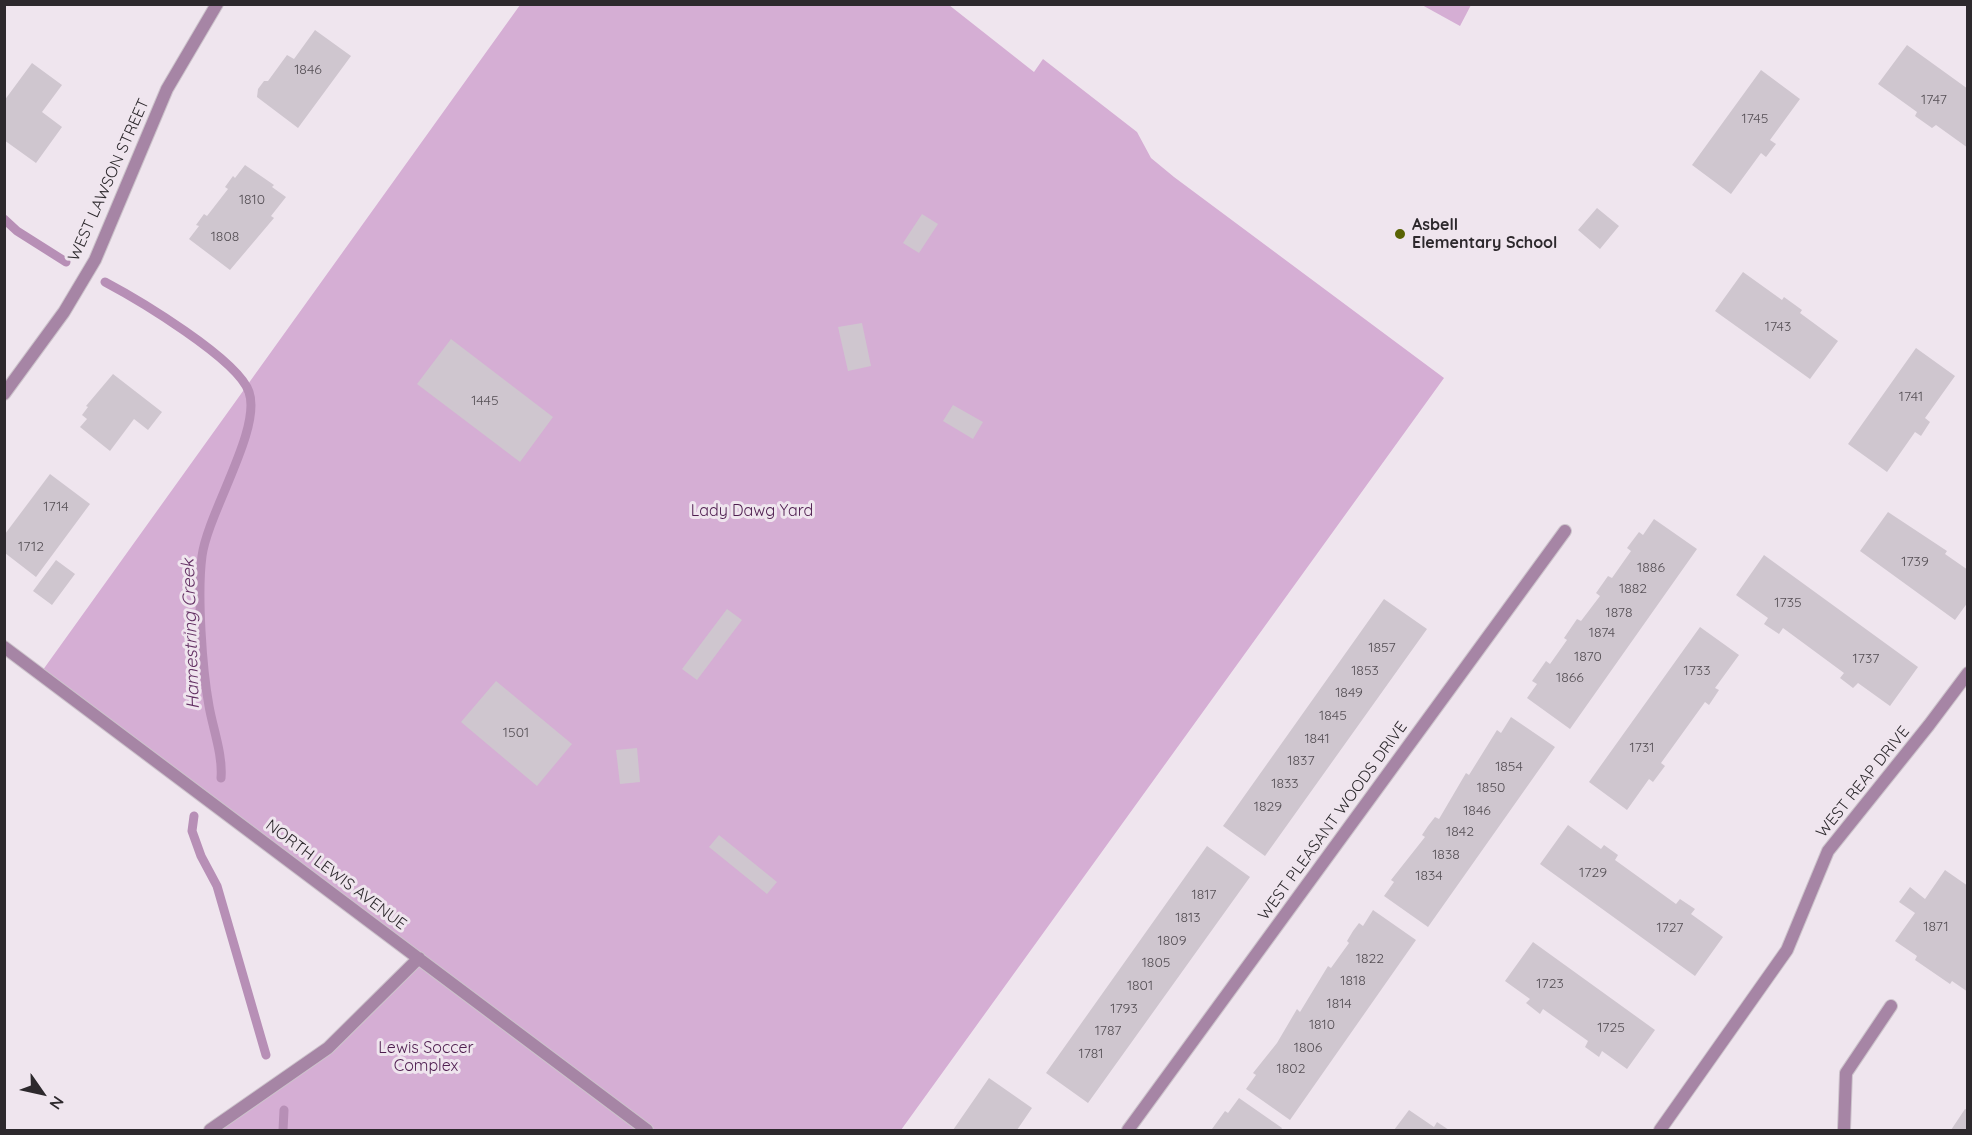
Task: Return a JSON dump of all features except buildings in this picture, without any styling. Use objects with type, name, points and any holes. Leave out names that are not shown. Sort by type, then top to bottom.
[{"type":"street","name":"WEST LAWSON STREET","points":[[4,394],[64,312],[95,260],[167,89],[217,4]]},
{"type":"street","name":"WEST PLEASANT WOODS DRIVE","points":[[1128,1131],[1565,531]]},
{"type":"street","name":"NORTH LEWIS AVENUE","points":[[6,653],[419,957],[647,1131]]},
{"type":"street","name":"WEST REAP DRIVE","points":[[1660,1131],[1787,950],[1828,851],[1968,673]]},
{"type":"street","points":[[210,1131],[328,1048],[419,957]]},
{"type":"street","points":[[1844,1131],[1846,1073],[1891,1006]]},
{"type":"green space","name":"Lady Dawg Yard","points":[[520,5],[949,5],[1034,72],[1043,59],[1137,132],[1151,158],[1174,177],[1444,378],[901,1130],[210,1130],[328,1048],[419,957],[40,674]]},
{"type":"green space","points":[[1422,5],[1471,5],[1460,26]]},
{"type":"waterway","name":"Hamestring Creek","points":[[4,219],[17,231],[66,262]]},
{"type":"waterway","name":"Hamestring Creek","points":[[105,282],[162,316],[207,347],[241,378],[249,392],[251,408],[248,427],[206,538],[202,556],[200,610],[204,672],[219,751],[221,778]]},
{"type":"waterway","name":"Hamestring Creek","points":[[194,816],[192,831],[201,856],[217,886],[266,1055]]},
{"type":"waterway","name":"Hamestring Creek","points":[[283,1130],[284,1110]]},
{"type":"place","name":"Asbell Elementary School","points":[[1400,234]]},
{"type":"park label","name":"Lewis Soccer Complex","points":[[426,1057]]}]
